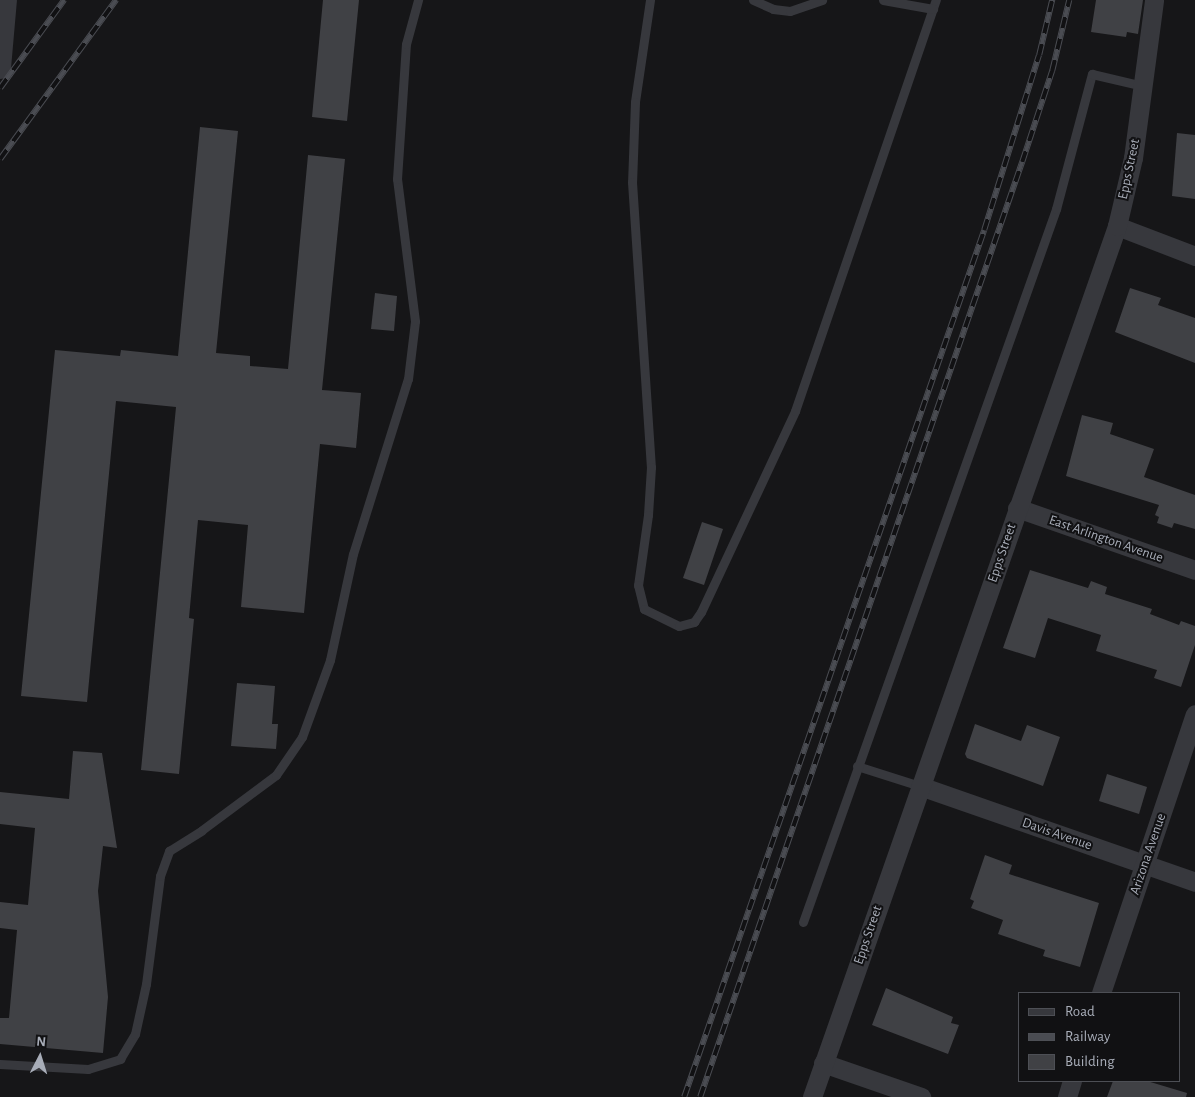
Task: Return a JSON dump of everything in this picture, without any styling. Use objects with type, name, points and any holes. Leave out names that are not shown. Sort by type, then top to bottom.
[{"type":"street","points":[[0,68],[6,0]]},
{"type":"street","name":"Epps Street","points":[[812,1097],[1117,226],[1133,158],[1154,0]]},
{"type":"street","points":[[1117,226],[1195,256]]},
{"type":"street","name":"East Arlington Avenue","points":[[1017,508],[1195,570]]},
{"type":"street","name":"Arizona Avenue","points":[[1101,992],[1195,714]]},
{"type":"street","name":"Davis Avenue","points":[[920,786],[1195,882]]},
{"type":"street","points":[[823,1063],[921,1097]]},
{"type":"street","points":[[1067,1097],[1072,1082]]},
{"type":"lane","points":[[0,1064],[88,1069],[120,1059],[135,1034],[146,984],[160,876],[169,850],[202,830],[276,775],[302,736],[330,660],[353,554],[408,378],[415,322],[397,180],[406,44],[418,0]]},
{"type":"lane","points":[[650,0],[635,102],[632,182],[651,467],[648,515],[638,585],[644,608],[679,626],[694,622],[701,612],[795,411],[934,5],[883,0]]},
{"type":"lane","points":[[752,0],[773,9],[790,11],[822,0]]},
{"type":"lane","points":[[803,922],[1056,209],[1092,74],[1143,86]]},
{"type":"lane","points":[[857,766],[920,786]]},
{"type":"building","points":[[323,0],[359,0],[347,121],[312,117]]},
{"type":"building","points":[[1096,0],[1143,0],[1138,34],[1127,32],[1126,37],[1091,32]]},
{"type":"building","points":[[200,127],[238,131],[216,353],[250,356],[250,366],[288,369],[308,155],[345,159],[322,390],[361,393],[356,448],[320,444],[304,613],[241,607],[248,525],[198,520],[189,618],[194,619],[179,774],[141,770],[176,407],[116,401],[87,702],[21,696],[55,350],[120,356],[121,350],[178,356]]},
{"type":"building","points":[[1177,133],[1195,135],[1195,199],[1172,196]]},
{"type":"building","points":[[1130,288],[1161,298],[1158,305],[1195,318],[1195,363],[1115,332]]},
{"type":"building","points":[[375,293],[397,296],[394,331],[371,329]]},
{"type":"building","points":[[1082,415],[1113,423],[1110,434],[1154,449],[1144,477],[1195,495],[1195,529],[1174,523],[1172,528],[1157,523],[1159,517],[1155,515],[1159,505],[1066,476]]},
{"type":"building","points":[[702,522],[723,529],[704,585],[683,578]]},
{"type":"building","points":[[1030,570],[1088,588],[1091,581],[1107,587],[1105,594],[1152,609],[1150,614],[1179,625],[1181,621],[1195,626],[1195,645],[1181,687],[1154,678],[1157,670],[1096,651],[1101,635],[1048,618],[1035,658],[1003,648]]},
{"type":"building","points":[[237,683],[275,686],[272,724],[278,724],[276,749],[231,746]]},
{"type":"building","points":[[975,724],[1021,741],[1027,725],[1060,737],[1043,786],[967,758],[965,754]]},
{"type":"building","points":[[73,751],[102,753],[117,848],[103,846],[98,891],[108,997],[103,1053],[0,1044],[0,1018],[9,1018],[17,930],[0,928],[0,902],[28,905],[35,828],[0,824],[0,792],[69,799]]},
{"type":"building","points":[[1107,774],[1147,787],[1139,814],[1099,801]]},
{"type":"building","points":[[985,855],[1012,865],[1009,874],[1099,903],[1080,967],[1043,956],[1045,950],[998,934],[1003,920],[971,908],[974,901],[970,899]]},
{"type":"building","points":[[886,988],[953,1017],[951,1023],[959,1025],[948,1054],[872,1025]]},
{"type":"building","points":[[1113,1082],[1150,1082],[1187,1093],[1186,1097],[1107,1097]]},
{"type":"railway","points":[[0,88],[64,0]]},
{"type":"railway","points":[[0,159],[116,0]]},
{"type":"railway","points":[[684,1097],[984,230],[1039,55],[1052,0]]},
{"type":"railway","points":[[700,1097],[1022,162],[1052,71],[1069,0]]}]
